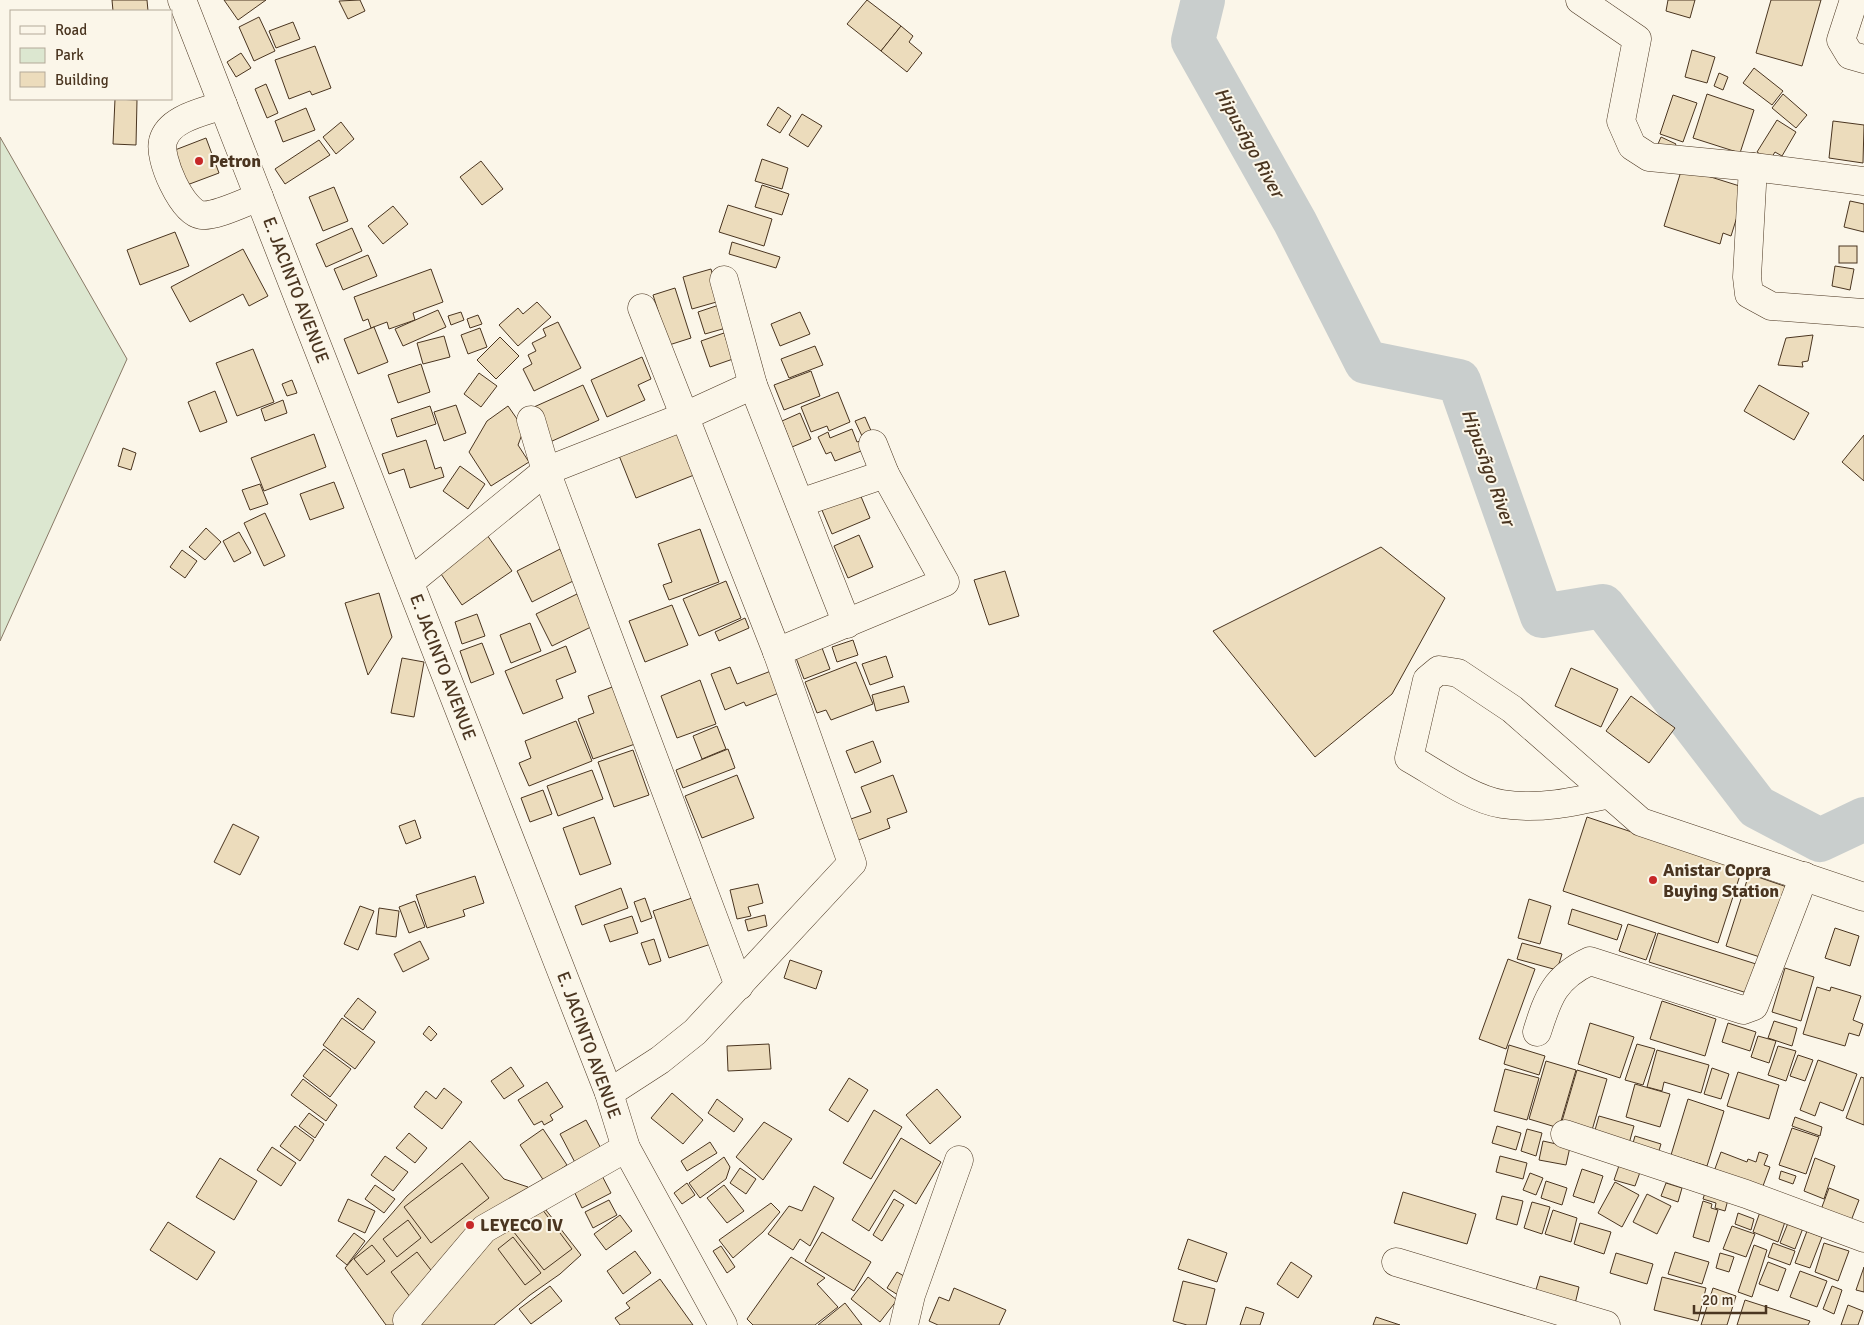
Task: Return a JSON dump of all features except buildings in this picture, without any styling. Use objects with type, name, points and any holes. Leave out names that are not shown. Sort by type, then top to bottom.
[{"type":"street","name":"E. JACINTO AVENUE","points":[[182,0],[609,1093],[626,1148],[724,1325]]},
{"type":"street","points":[[1580,0],[1637,39],[1621,121],[1632,146],[1650,157],[1753,166],[1864,181]]},
{"type":"street","points":[[1854,0],[1841,40],[1850,55],[1864,59]]},
{"type":"street","points":[[223,105],[184,119],[173,126],[163,141],[164,155],[180,199],[190,210],[201,215],[213,213],[259,197]]},
{"type":"street","points":[[1753,166],[1747,278],[1749,294],[1771,306],[1864,313]]},
{"type":"street","points":[[724,280],[753,385],[847,624]]},
{"type":"street","points":[[609,1093],[660,1060],[695,1032],[852,863],[777,652],[683,417],[642,308]]},
{"type":"street","points":[[410,582],[546,471],[683,417],[753,385]]},
{"type":"street","points":[[531,420],[546,471],[739,986]]},
{"type":"street","points":[[777,652],[945,582],[885,474],[873,444]]},
{"type":"street","points":[[800,503],[885,474]]},
{"type":"street","points":[[1609,794],[1557,806],[1502,804],[1476,795],[1409,758],[1427,680],[1439,670],[1458,673],[1512,709],[1641,822],[1864,897]]},
{"type":"street","points":[[1537,1032],[1546,1002],[1558,984],[1572,969],[1590,961],[1744,1010],[1754,1006],[1804,876]]},
{"type":"street","points":[[1565,1134],[1746,1194],[1864,1238]]},
{"type":"street","points":[[408,1320],[484,1229],[626,1148]]},
{"type":"street","points":[[904,1325],[911,1295],[959,1160]]},
{"type":"street","points":[[1396,1262],[1606,1325]]},
{"type":"green space","points":[[0,137],[127,359],[0,641]]},
{"type":"waterway","name":"Hipusñgo River","points":[[1203,0],[1193,41],[1295,222],[1366,362],[1459,381],[1542,616],[1603,606],[1757,807],[1820,840],[1864,819]]},
{"type":"place","name":"Petron","points":[[199,161]]},
{"type":"place","name":"Anistar Copra Buying Station","points":[[1653,880]]},
{"type":"place","name":"LEYECO IV","points":[[470,1225]]}]
